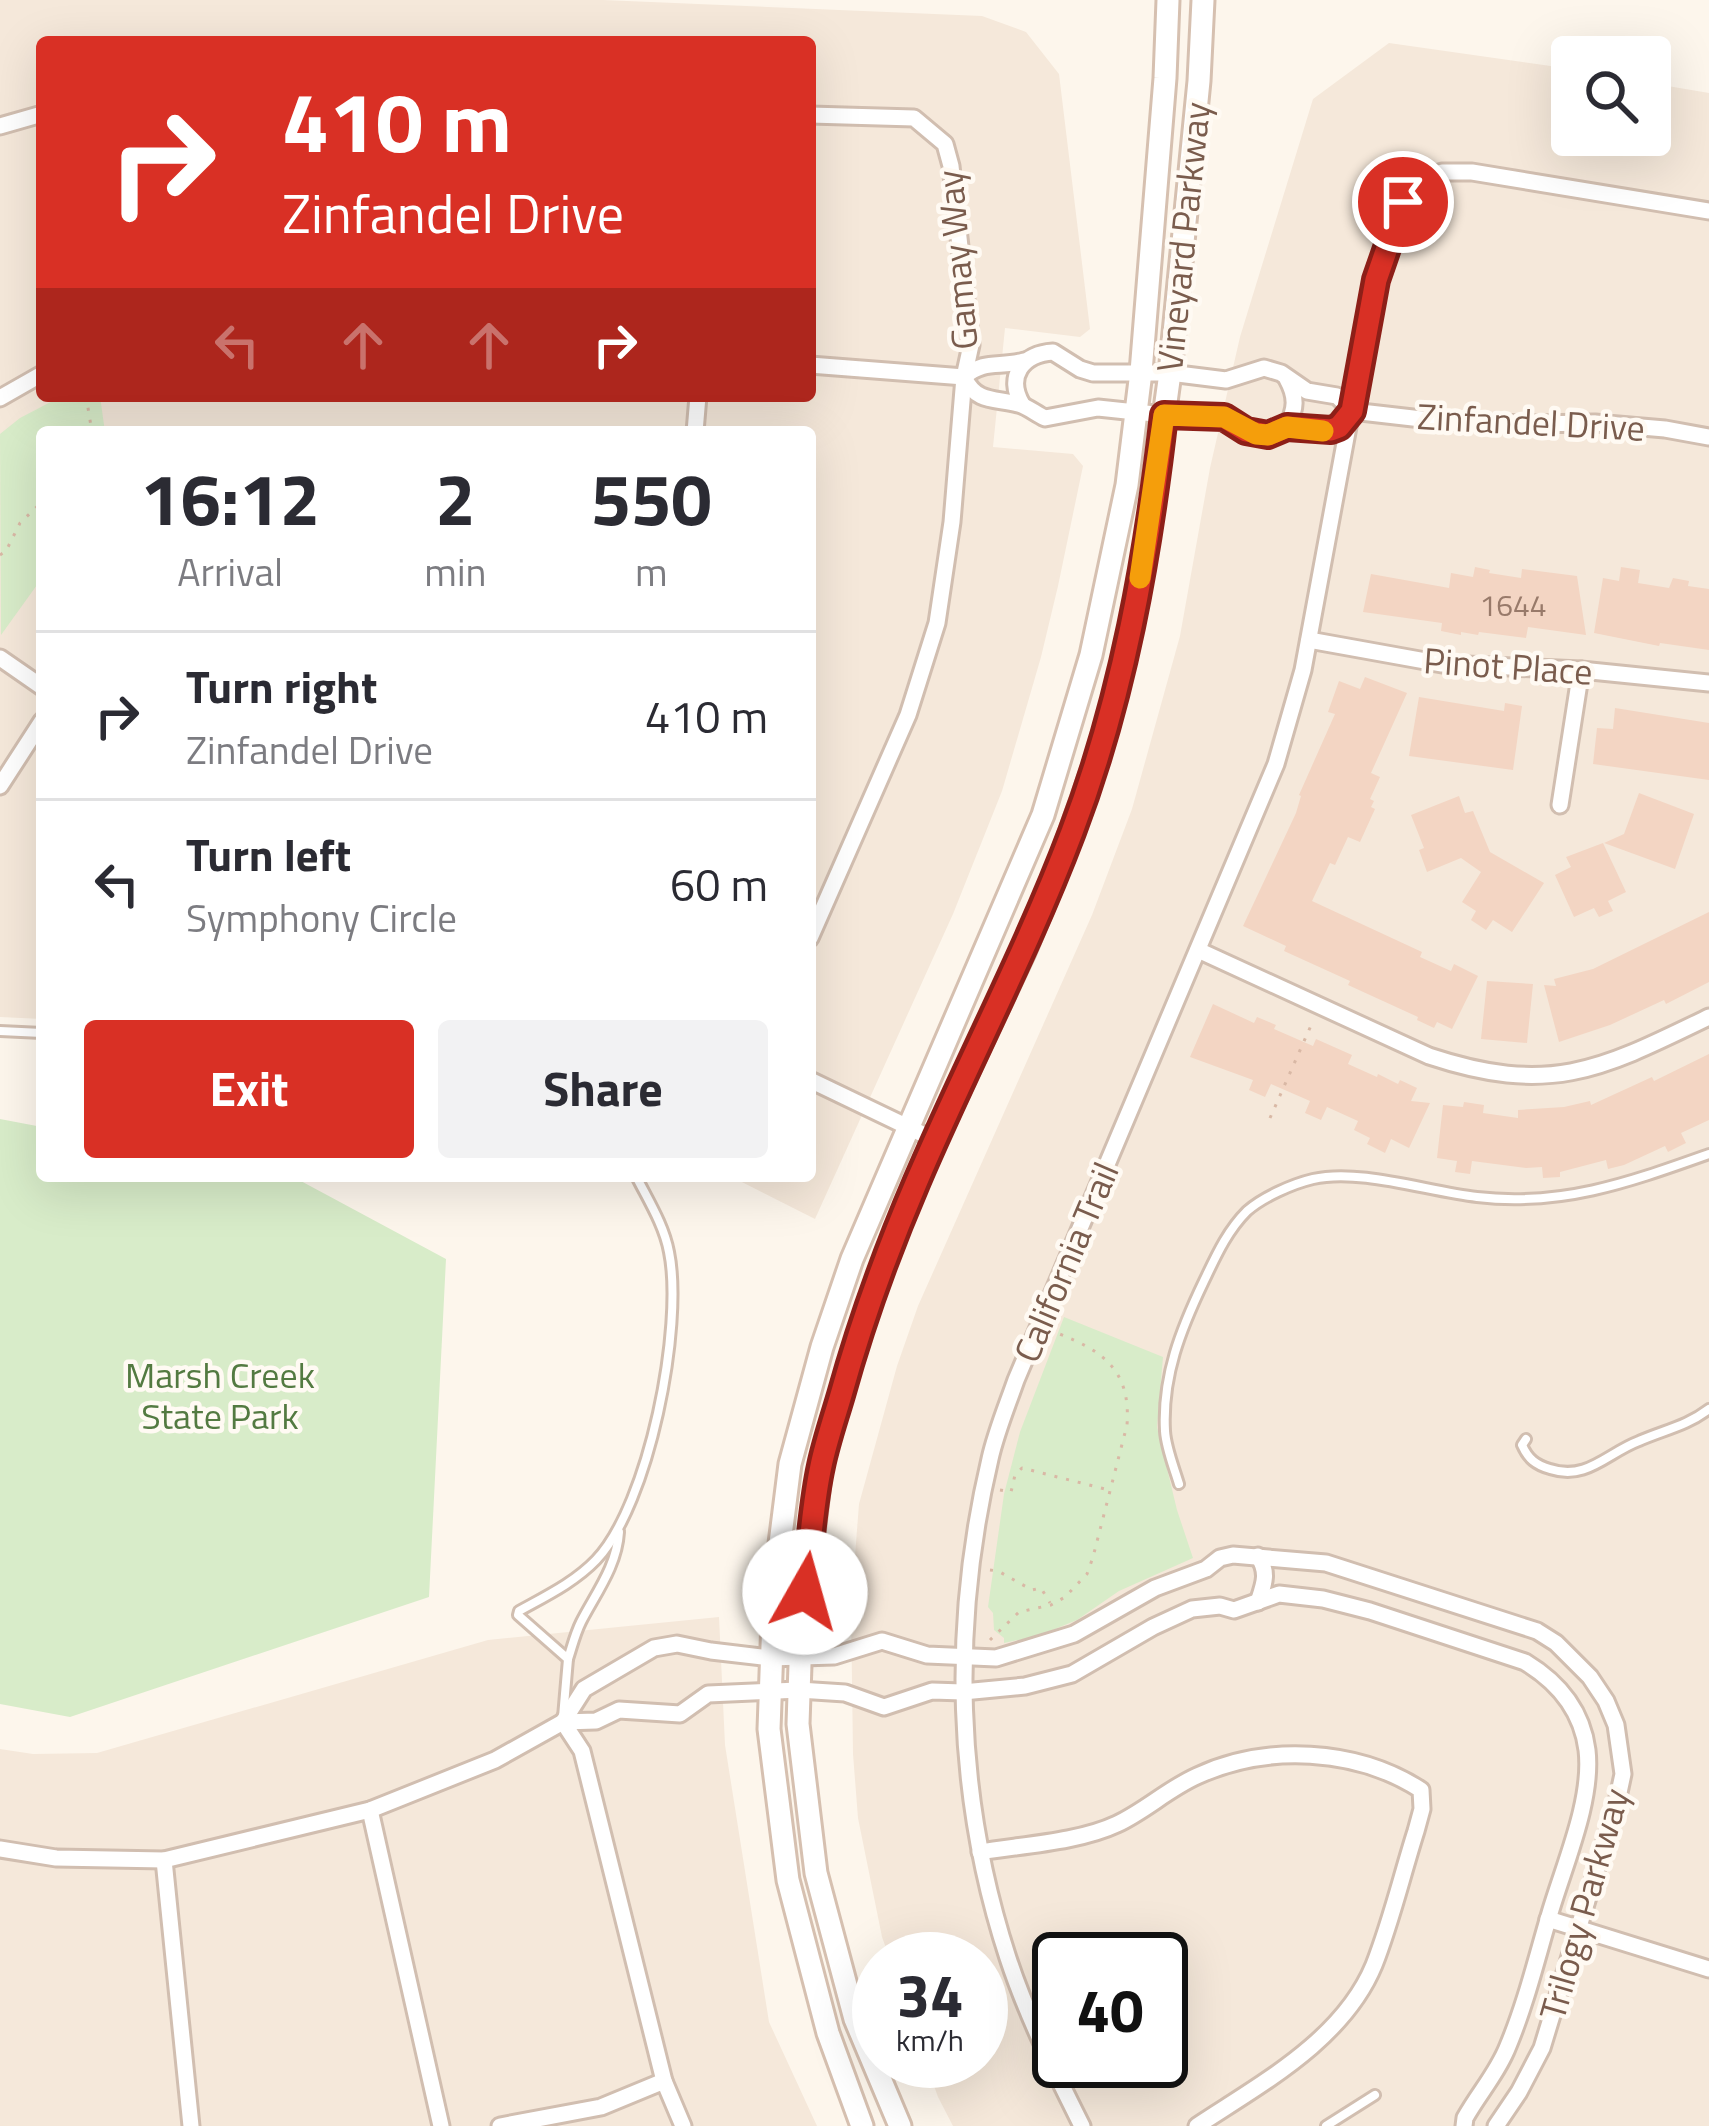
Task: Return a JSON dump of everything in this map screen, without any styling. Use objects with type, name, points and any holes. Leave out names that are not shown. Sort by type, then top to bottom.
[{"type":"street","name":"Vineyard Parkway","points":[[862,2126],[828,2033],[788,1880],[769,1729],[774,1592],[790,1465],[852,1259],[1043,814],[1091,655],[1127,485],[1141,372],[1168,0]]},
{"type":"street","name":"Vineyard Parkway","points":[[900,2126],[855,2019],[816,1874],[798,1724],[805,1592],[821,1466],[880,1272],[935,1140],[1024,952],[1074,827],[1123,664],[1144,562],[1170,374],[1203,0]]},
{"type":"street","name":"Gamay Way","points":[[816,115],[914,118],[945,144],[970,345],[937,623],[908,715],[816,912]]},
{"type":"street","points":[[0,126],[36,116]]},
{"type":"street","name":"California Trail","points":[[1082,2126],[1008,1960],[980,1852],[964,1738],[969,1568],[991,1454],[1038,1326],[1276,764],[1304,670],[1376,280],[1403,202],[1426,178],[1442,172],[1472,172],[1709,211]]},
{"type":"street","name":"Zinfandel Drive","points":[[1029,359],[1053,352],[1093,374],[1141,372],[1226,380],[1264,368],[1307,391],[1337,396],[1352,411],[1439,421],[1595,422],[1709,437]]},
{"type":"street","points":[[816,365],[964,377],[985,364],[1009,365],[1029,359]]},
{"type":"street","points":[[1022,404],[1014,387],[1015,375],[1029,359]]},
{"type":"street","points":[[2,391],[36,377]]},
{"type":"street","name":"Zinfandel Drive","points":[[964,377],[979,397],[1022,404],[1046,418],[1098,408],[1224,417],[1256,434],[1268,435],[1287,427],[1331,430],[1352,411]]},
{"type":"street","points":[[1287,379],[1295,398],[1287,427]]},
{"type":"street","name":"Pinot Place","points":[[1309,640],[1442,664],[1709,682]]},
{"type":"street","points":[[0,658],[36,683]]},
{"type":"street","points":[[1560,806],[1581,670]]},
{"type":"street","points":[[0,786],[36,730]]},
{"type":"street","points":[[1198,950],[1429,1056],[1502,1075],[1562,1076],[1601,1066],[1709,1018]]},
{"type":"street","points":[[816,1083],[935,1140]]},
{"type":"street","name":"Trilogy Parkway","points":[[563,1722],[584,1689],[654,1648],[677,1644],[770,1658],[800,1657],[843,1655],[882,1640],[928,1655],[996,1658],[1059,1641],[1155,1588],[1233,1555],[1326,1563],[1537,1631],[1581,1666],[1606,1700],[1616,1725],[1623,1774],[1542,2048],[1496,2126]]},
{"type":"street","points":[[1258,1556],[1266,1580],[1258,1602]]},
{"type":"street","name":"Trilogy Parkway","points":[[563,1722],[596,1720],[619,1709],[680,1714],[708,1694],[845,1693],[884,1707],[932,1691],[1025,1686],[1072,1673],[1192,1609],[1220,1606],[1234,1610],[1267,1597],[1292,1594],[1370,1611],[1526,1662],[1564,1694],[1574,1709],[1587,1746],[1587,1782],[1508,2048],[1464,2126]]},
{"type":"street","points":[[0,1849],[56,1858],[164,1860],[370,1810],[495,1760],[563,1722],[582,1750],[664,2081],[683,2126]]},
{"type":"street","points":[[980,1852],[1094,1833],[1195,1777],[1269,1754],[1316,1755],[1357,1764],[1401,1778],[1420,1790],[1416,1831],[1373,1968],[1346,2010],[1302,2054],[1197,2126]]},
{"type":"street","points":[[370,1810],[441,2126]]},
{"type":"street","points":[[164,1860],[191,2126]]},
{"type":"street","points":[[1548,1919],[1709,1969]]},
{"type":"street","points":[[500,2126],[601,2107],[664,2081]]},
{"type":"lane","points":[[0,1031],[36,1033]]},
{"type":"lane","points":[[1179,1484],[1165,1434],[1172,1354],[1225,1237],[1250,1208],[1311,1179],[1332,1177],[1393,1182],[1478,1198],[1555,1199],[1619,1186],[1709,1154]]},
{"type":"lane","points":[[568,1660],[518,1615],[596,1561],[619,1531],[662,1397],[673,1309],[669,1252],[639,1182]]},
{"type":"lane","points":[[1526,1439],[1524,1450],[1540,1466],[1562,1473],[1582,1472],[1631,1443],[1691,1423],[1709,1409]]},
{"type":"lane","points":[[563,1722],[568,1660],[579,1625],[618,1549],[619,1531]]},
{"type":"lane","points":[[1327,2126],[1375,2095]]},
{"type":"path","points":[[0,555],[36,508]]},
{"type":"path","points":[[1270,1118],[1319,1006]]},
{"type":"path","points":[[963,1656],[995,1637],[1019,1612],[1051,1605],[1087,1574],[1127,1425],[1124,1385],[1101,1354],[1038,1326]]},
{"type":"path","points":[[984,1486],[1011,1492],[1022,1468],[1110,1490]]},
{"type":"path","points":[[969,1568],[998,1571],[1032,1590],[1041,1588],[1051,1605]]},
{"type":"shaded area","points":[[0,0],[603,0],[982,16],[1026,32],[1059,74],[1090,329],[1080,337],[1005,328],[993,447],[1073,454],[1083,466],[1041,657],[1002,791],[953,914],[815,1219],[742,1182],[816,1182],[816,426],[36,426],[36,1019],[0,1017]]},
{"type":"shaded area","points":[[1389,43],[1551,66],[1551,156],[1671,156],[1671,87],[1709,93],[1709,2126],[953,2126],[935,2088],[1008,2088],[1008,1932],[881,1932],[858,1818],[853,1754],[851,1608],[859,1504],[918,1306],[1092,915],[1132,809],[1180,636],[1210,468],[1240,337],[1313,99]]},
{"type":"shaded area","points":[[719,1617],[725,1745],[769,2022],[817,2126],[0,2126],[0,1749],[33,1754],[97,1753],[488,1640]]},
{"type":"green space","points":[[51,402],[101,402],[104,426],[36,426],[36,586],[1,635],[0,434]]},
{"type":"green space","name":"Marsh Creek State Park","points":[[0,1119],[36,1126],[36,1182],[303,1182],[446,1259],[429,1597],[70,1717],[0,1704]]},
{"type":"green space","points":[[1064,1317],[1163,1357],[1157,1427],[1193,1558],[1119,1591],[1077,1620],[1004,1643],[994,1630],[988,1607],[1004,1494],[1020,1432]]},
{"type":"building","points":[[1475,567],[1521,578],[1522,569],[1577,576],[1586,635],[1528,627],[1526,638],[1479,632],[1461,635],[1441,631],[1442,623],[1363,612],[1371,574],[1449,588],[1451,573],[1473,577]]},
{"type":"building","points":[[1621,567],[1640,570],[1638,583],[1669,588],[1673,578],[1709,589],[1709,650],[1594,633],[1603,578],[1619,581]]},
{"type":"building","points":[[1365,677],[1407,693],[1371,773],[1380,777],[1370,799],[1375,809],[1360,842],[1348,837],[1312,901],[1422,952],[1420,957],[1451,971],[1454,964],[1478,976],[1452,1029],[1417,1020],[1243,926],[1296,813],[1299,795],[1335,714],[1328,712],[1339,681],[1360,689]]},
{"type":"building","points":[[1419,697],[1504,711],[1505,703],[1522,706],[1513,770],[1409,756]]},
{"type":"building","points":[[1615,708],[1709,723],[1709,780],[1593,764],[1597,728],[1613,729]]},
{"type":"building","points":[[1639,793],[1694,814],[1675,869],[1604,843],[1624,834]]},
{"type":"building","points":[[1459,796],[1465,813],[1473,811],[1490,852],[1544,883],[1512,932],[1493,920],[1486,930],[1471,920],[1476,911],[1462,902],[1481,872],[1461,858],[1427,872],[1411,815]]},
{"type":"building","points":[[1603,843],[1626,892],[1608,901],[1613,911],[1599,917],[1594,908],[1574,917],[1555,875],[1571,867],[1566,857]]},
{"type":"building","points":[[1709,912],[1709,982],[1666,1004],[1664,1000],[1559,1042],[1544,985],[1556,986],[1554,979],[1593,969]]},
{"type":"building","points":[[1487,981],[1533,984],[1527,1043],[1481,1039]]},
{"type":"building","points":[[1213,1004],[1254,1023],[1257,1017],[1313,1046],[1316,1039],[1352,1055],[1348,1064],[1417,1088],[1411,1101],[1430,1103],[1409,1148],[1391,1139],[1385,1153],[1354,1130],[1358,1121],[1327,1107],[1321,1120],[1305,1113],[1310,1101],[1271,1084],[1265,1097],[1249,1090],[1253,1080],[1190,1057]]},
{"type":"building","points":[[1709,1054],[1709,1120],[1681,1133],[1686,1143],[1668,1152],[1665,1146],[1624,1165],[1608,1169],[1606,1160],[1560,1172],[1560,1177],[1543,1178],[1542,1167],[1472,1161],[1470,1174],[1455,1172],[1457,1161],[1437,1158],[1443,1105],[1484,1105],[1483,1113],[1518,1118],[1518,1110],[1590,1101],[1591,1105]]},
{"type":"slow traffic","points":[[1140,578],[1164,415],[1211,414],[1256,434],[1268,435],[1287,427],[1323,431]]},
{"type":"route","points":[[805,1592],[821,1466],[880,1272],[935,1140],[1024,952],[1102,742],[1144,562],[1164,415],[1211,414],[1246,431],[1268,435],[1287,427],[1320,431],[1339,427],[1352,411],[1376,280],[1403,202]]}]
